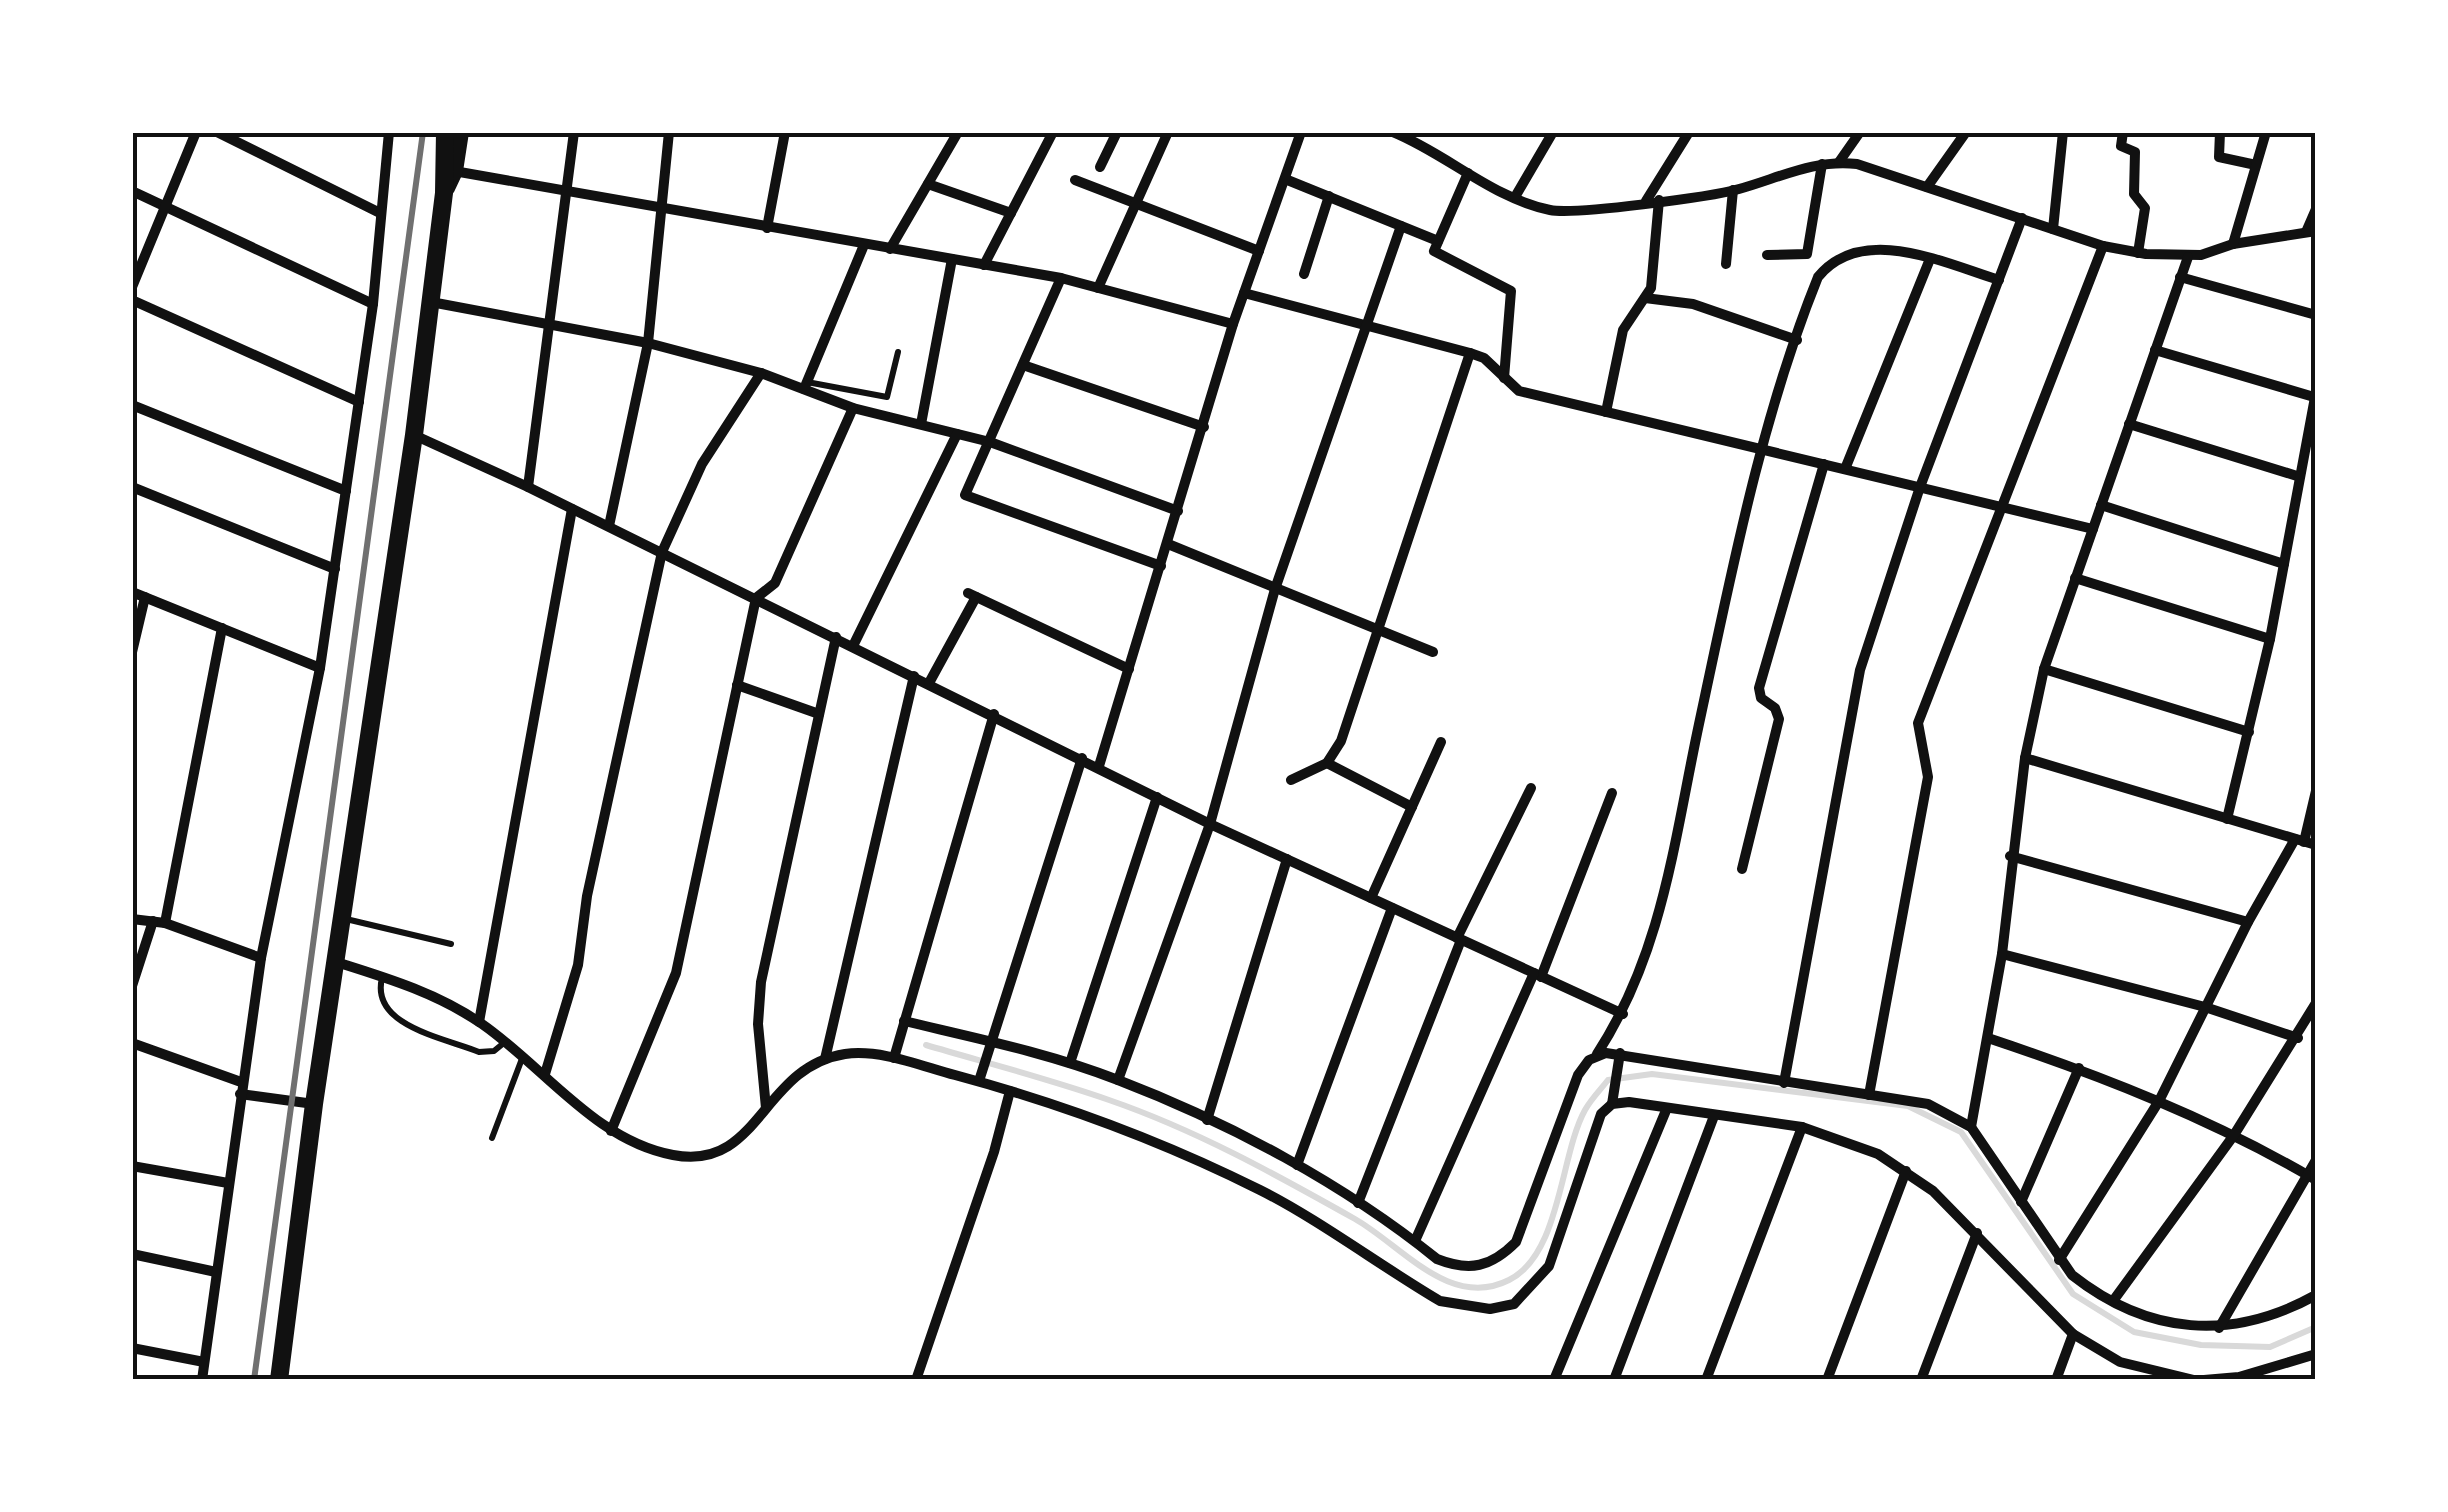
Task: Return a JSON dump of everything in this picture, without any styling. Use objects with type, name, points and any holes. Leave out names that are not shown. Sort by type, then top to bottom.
[{"type":"main road","points":[[278,1380],[314,1104],[414,435],[444,193],[444,132]]},
{"type":"main road","points":[[444,193],[454,171],[460,132]]},
{"type":"street","points":[[132,287],[196,132]]},
{"type":"street","points":[[217,132],[380,213]]},
{"type":"street","points":[[202,1380],[260,958],[320,668],[335,569],[374,304],[389,132]]},
{"type":"street","points":[[528,487],[574,132]]},
{"type":"street","points":[[609,526],[648,344],[668,132]]},
{"type":"street","points":[[767,228],[785,132]]},
{"type":"street","points":[[890,249],[958,132]]},
{"type":"street","points":[[984,265],[1053,132]]},
{"type":"street","points":[[1100,167],[1118,132]]},
{"type":"street","points":[[1098,288],[1168,132]]},
{"type":"street","points":[[1099,766],[1233,324],[1302,132]]},
{"type":"street","points":[[1392,132],[1413,136],[1468,173],[1515,198],[1563,211],[1733,190],[1839,162],[2103,246],[2188,257],[2233,244],[2311,232],[2316,208]]},
{"type":"street","points":[[1515,198],[1554,132]]},
{"type":"street","points":[[1646,201],[1689,132]]},
{"type":"street","points":[[1839,162],[1860,132]]},
{"type":"street","points":[[1927,188],[1966,132]]},
{"type":"street","points":[[2053,228],[2063,132]]},
{"type":"street","points":[[2123,132],[2120,146],[2135,152],[2134,194],[2146,208],[2138,253]]},
{"type":"street","points":[[2220,132],[2220,158],[2256,165]]},
{"type":"street","points":[[2233,244],[2266,132]]},
{"type":"street","points":[[1768,255],[1807,254],[1822,164]]},
{"type":"street","points":[[454,171],[566,194],[1061,278],[1233,324]]},
{"type":"street","points":[[1468,173],[1436,252],[1512,292],[1504,379]]},
{"type":"street","points":[[1285,178],[1438,241]]},
{"type":"street","points":[[1075,180],[1259,251]]},
{"type":"street","points":[[928,184],[1012,212]]},
{"type":"street","points":[[1726,264],[1733,190]]},
{"type":"street","points":[[132,191],[374,304]]},
{"type":"street","points":[[1304,274],[1329,196]]},
{"type":"street","points":[[1606,412],[1623,332],[1652,285],[1660,200]]},
{"type":"street","points":[[1784,1083],[1860,670],[1920,487],[2022,218]]},
{"type":"street","points":[[1118,1080],[1210,824],[1275,590],[1370,326],[1401,226]]},
{"type":"street","points":[[806,386],[864,244]]},
{"type":"street","points":[[1868,1095],[1928,776],[1918,724],[2103,246]]},
{"type":"street","points":[[904,1021],[1118,1080],[1297,1166],[1438,1259],[1458,1267],[1480,1267],[1500,1258],[1516,1242],[1578,1076],[1623,1014],[1657,926],[1763,450],[1818,277],[1844,254],[1879,250],[1930,259],[1999,280]]},
{"type":"street","points":[[1971,1127],[2002,954],[2010,856],[2025,758],[2044,668],[2188,257]]},
{"type":"street","points":[[921,424],[952,259]]},
{"type":"street","points":[[1844,470],[1930,259]]},
{"type":"street","points":[[2180,277],[2316,316]]},
{"type":"street","points":[[1061,278],[965,495],[1161,566]]},
{"type":"street","points":[[1244,293],[1470,353],[1484,358],[1519,391],[2093,529]]},
{"type":"street","points":[[1645,298],[1693,304],[1797,340]]},
{"type":"street","points":[[132,300],[359,402]]},
{"type":"street","points":[[431,302],[648,344],[761,373],[806,386],[853,408],[990,442],[1178,511]]},
{"type":"street","points":[[2155,350],[2315,394],[2296,476],[2270,639],[2227,819]]},
{"type":"street","points":[[1291,780],[1310,775],[1327,763],[1341,741],[1470,353]]},
{"type":"street","points":[[1023,365],[1204,427]]},
{"type":"street","points":[[545,1074],[578,965],[587,896],[662,552],[702,464],[761,373]]},
{"type":"street","points":[[132,405],[346,491]]},
{"type":"street","points":[[611,1131],[672,987],[756,598],[775,583],[853,408]]},
{"type":"street","points":[[2130,424],[2296,476]]},
{"type":"street","points":[[854,646],[957,434]]},
{"type":"street","points":[[414,435],[994,714],[1210,824],[1623,1014]]},
{"type":"street","points":[[1742,869],[1779,719],[1775,708],[1761,698],[1760,688],[1824,464]]},
{"type":"street","points":[[132,487],[335,569]]},
{"type":"street","points":[[2101,506],[2284,564]]},
{"type":"street","points":[[479,1022],[572,509]]},
{"type":"street","points":[[1168,544],[1434,652]]},
{"type":"street","points":[[2075,578],[2270,639]]},
{"type":"street","points":[[132,592],[320,668]]},
{"type":"street","points":[[929,683],[972,595],[1129,669]]},
{"type":"street","points":[[132,652],[145,597]]},
{"type":"street","points":[[132,986],[159,922],[222,628]]},
{"type":"street","points":[[766,1109],[758,1024],[762,982],[836,637]]},
{"type":"street","points":[[2044,668],[2248,732]]},
{"type":"street","points":[[824,1058],[914,676]]},
{"type":"street","points":[[738,685],[819,714]]},
{"type":"street","points":[[894,1058],[994,714]]},
{"type":"street","points":[[1371,898],[1441,742]]},
{"type":"street","points":[[979,1081],[1082,758]]},
{"type":"street","points":[[2025,758],[2305,842]]},
{"type":"street","points":[[1327,763],[1412,807]]},
{"type":"street","points":[[1358,1204],[1459,939],[1531,788]]},
{"type":"street","points":[[2059,1260],[2159,1102],[2248,922],[2305,842],[2316,791]]},
{"type":"street","points":[[1415,1241],[1538,975],[1612,793]]},
{"type":"street","points":[[1070,1064],[1157,796]]},
{"type":"street","points":[[2010,856],[2248,922]]},
{"type":"street","points":[[1207,1120],[1286,859]]},
{"type":"street","points":[[1297,1166],[1392,908]]},
{"type":"street","points":[[132,919],[159,922],[260,958]]},
{"type":"street","points":[[2002,954],[2205,1007],[2298,1038]]},
{"type":"street","points":[[336,962],[432,996],[479,1022],[611,1131],[652,1151],[693,1159],[730,1147],[800,1070],[824,1058],[848,1054],[894,1058],[1010,1090],[1096,1120],[1261,1190],[1440,1302],[1490,1310],[1522,1300],[1549,1266],[1602,1114],[1612,1104],[1620,1053]]},
{"type":"street","points":[[2112,1300],[2234,1135],[2298,1038],[2316,1003]]},
{"type":"street","points":[[1988,1038],[2079,1068],[2159,1102],[2234,1135],[2312,1178]]},
{"type":"street","points":[[132,1043],[240,1088],[314,1104]]},
{"type":"street","points":[[1596,1055],[1620,1053],[1928,1104],[1951,1112],[1971,1127],[2059,1260],[2092,1290],[2162,1320],[2218,1328],[2273,1315],[2316,1295]]},
{"type":"street","points":[[2021,1202],[2079,1068]]},
{"type":"street","points":[[916,1380],[994,1152],[1010,1090]]},
{"type":"street","points":[[1612,1104],[1802,1127],[1856,1144],[1906,1171],[1978,1233],[2074,1334],[2120,1362],[2155,1377],[2194,1380]]},
{"type":"street","points":[[1554,1380],[1667,1108]]},
{"type":"street","points":[[1614,1380],[1714,1116]]},
{"type":"street","points":[[1706,1380],[1802,1127]]},
{"type":"street","points":[[2218,1328],[2312,1178],[2316,1160]]},
{"type":"street","points":[[132,1166],[228,1183]]},
{"type":"street","points":[[1827,1380],[1906,1171]]},
{"type":"street","points":[[1921,1380],[1978,1233]]},
{"type":"street","points":[[132,1254],[216,1272]]},
{"type":"street","points":[[2056,1380],[2074,1334]]},
{"type":"street","points":[[132,1348],[204,1362]]},
{"type":"street","points":[[2204,1380],[2239,1378],[2316,1354]]},
{"type":"lane","points":[[806,386],[887,397],[898,352]]},
{"type":"lane","points":[[342,918],[451,944]]},
{"type":"lane","points":[[382,976],[380,1000],[392,1017],[479,1052],[494,1051],[506,1042]]},
{"type":"lane","points":[[492,1138],[523,1056]]},
{"type":"waterway","points":[[926,1045],[1086,1092],[1173,1125],[1355,1219],[1427,1270],[1467,1287],[1487,1287],[1509,1280],[1526,1267],[1539,1249],[1577,1129],[1587,1106],[1608,1080],[1652,1074],[1908,1106],[1961,1132],[2073,1294],[2134,1332],[2201,1345],[2270,1347],[2316,1327]]},
{"type":"railway","points":[[254,1380],[423,132]]}]
